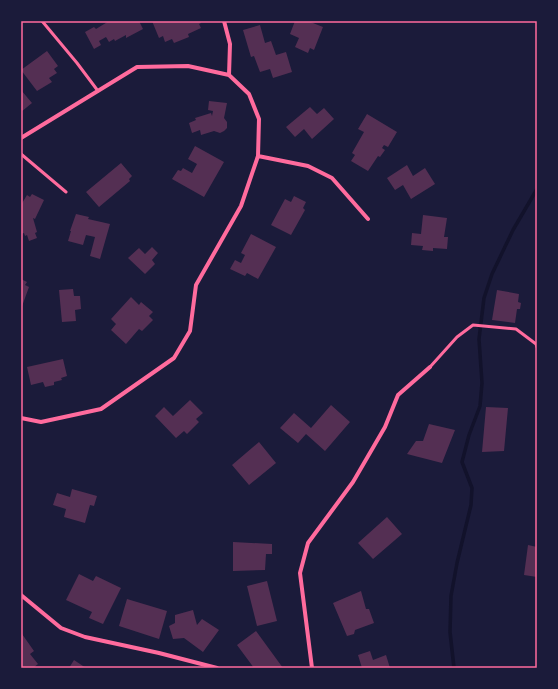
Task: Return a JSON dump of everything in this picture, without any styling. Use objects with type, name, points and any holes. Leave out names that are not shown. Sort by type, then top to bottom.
[{"type":"street","points":[[224,21],[230,44],[230,75]]},
{"type":"street","points":[[21,138],[137,68],[188,66],[230,75],[249,94],[259,119],[258,156],[241,206],[196,285],[190,331],[174,358],[101,409],[41,422],[21,418]]},
{"type":"street","points":[[258,156],[308,166],[332,178],[368,219]]},
{"type":"street","points":[[312,668],[300,573],[308,543],[353,482],[385,427],[398,395],[430,367]]},
{"type":"street","points":[[21,595],[61,628],[85,637],[160,653],[217,668]]},
{"type":"lane","points":[[42,21],[77,63],[98,92]]},
{"type":"lane","points":[[21,154],[66,192]]},
{"type":"lane","points":[[430,367],[457,337],[473,325],[516,329],[536,344],[537,347]]},
{"type":"building","points":[[109,21],[139,21],[143,29],[126,38],[126,35],[115,41],[114,39],[109,42],[106,37],[99,41],[101,45],[94,49],[85,32],[94,27],[96,29]]},
{"type":"building","points":[[152,21],[200,21],[201,23],[199,24],[201,28],[188,34],[189,37],[174,43],[172,39],[165,42],[163,36],[159,38]]},
{"type":"building","points":[[295,21],[308,21],[323,27],[314,50],[310,48],[308,53],[295,47],[299,38],[290,34]]},
{"type":"building","points":[[260,25],[265,43],[271,41],[276,55],[286,52],[292,72],[273,78],[270,69],[260,72],[254,56],[251,57],[243,30]]},
{"type":"building","points":[[47,51],[58,66],[54,69],[57,73],[49,78],[52,82],[37,91],[21,70]]},
{"type":"building","points":[[21,90],[32,103],[21,112]]},
{"type":"building","points":[[209,101],[227,103],[224,118],[227,122],[227,128],[220,133],[214,131],[201,135],[200,130],[192,133],[189,123],[196,120],[195,118],[211,113],[212,116],[213,111],[208,110]]},
{"type":"building","points":[[310,107],[317,114],[324,108],[334,119],[312,139],[304,129],[295,137],[286,127]]},
{"type":"building","points":[[367,114],[397,132],[388,147],[384,145],[382,148],[385,150],[380,157],[378,156],[368,171],[351,161],[355,155],[352,153],[364,132],[358,129]]},
{"type":"building","points":[[195,146],[224,162],[204,197],[172,179],[178,170],[181,171],[183,168],[192,173],[197,164],[188,159]]},
{"type":"building","points":[[121,163],[132,176],[129,179],[130,181],[99,207],[86,192]]},
{"type":"building","points":[[407,165],[413,176],[425,168],[435,184],[411,199],[403,185],[395,190],[387,178]]},
{"type":"building","points":[[32,194],[44,200],[35,219],[33,218],[37,238],[29,241],[27,235],[25,236],[24,233],[21,234],[21,205],[27,195],[30,197]]},
{"type":"building","points":[[294,196],[306,202],[303,208],[305,210],[291,235],[271,225],[285,199],[291,202]]},
{"type":"building","points":[[76,214],[89,217],[88,219],[110,224],[100,259],[90,256],[95,237],[86,235],[83,245],[68,241]]},
{"type":"building","points":[[423,215],[447,218],[444,237],[448,237],[447,249],[433,248],[433,251],[422,250],[423,246],[411,245],[412,233],[421,234]]},
{"type":"building","points":[[251,234],[276,247],[258,279],[247,273],[245,276],[230,269],[235,260],[241,263],[245,255],[241,253]]},
{"type":"building","points":[[152,247],[158,253],[152,260],[155,264],[145,274],[128,258],[139,248],[145,254]]},
{"type":"building","points":[[21,279],[27,282],[25,285],[29,287],[21,309]]},
{"type":"building","points":[[73,289],[74,296],[80,296],[81,309],[75,310],[76,321],[62,322],[59,290]]},
{"type":"building","points":[[497,290],[519,294],[518,302],[521,303],[520,309],[517,309],[515,323],[492,320]]},
{"type":"building","points":[[131,297],[139,305],[141,302],[153,312],[149,316],[153,320],[142,331],[139,329],[126,344],[111,330],[116,324],[111,319]]},
{"type":"building","points":[[63,359],[67,376],[61,378],[62,380],[54,382],[54,385],[45,387],[43,382],[31,385],[27,367]]},
{"type":"building","points":[[190,400],[203,413],[196,419],[199,422],[187,434],[184,431],[176,438],[155,416],[164,407],[173,416]]},
{"type":"building","points":[[331,405],[350,422],[325,451],[306,434],[298,443],[280,428],[294,413],[311,428]]},
{"type":"building","points":[[486,407],[508,408],[504,451],[482,452]]},
{"type":"building","points":[[429,424],[455,430],[442,463],[407,454],[416,441],[423,441]]},
{"type":"building","points":[[259,442],[276,463],[249,485],[232,465]]},
{"type":"building","points":[[72,489],[97,496],[94,506],[90,505],[85,523],[64,517],[66,509],[53,505],[57,493],[70,497]]},
{"type":"building","points":[[387,517],[402,534],[373,559],[358,543]]},
{"type":"building","points":[[233,542],[272,544],[272,554],[266,554],[265,570],[233,571]]},
{"type":"building","points":[[528,545],[537,547],[537,577],[524,575]]},
{"type":"building","points":[[79,574],[93,581],[96,576],[121,588],[103,624],[89,618],[92,612],[66,600]]},
{"type":"building","points":[[267,581],[277,621],[257,626],[247,586]]},
{"type":"building","points":[[361,591],[366,609],[369,609],[374,623],[355,630],[354,634],[347,636],[333,603]]},
{"type":"building","points":[[127,599],[167,611],[159,639],[119,626]]},
{"type":"building","points":[[193,610],[197,625],[202,619],[219,630],[203,652],[184,638],[173,639],[169,626],[175,623],[175,615]]},
{"type":"building","points":[[256,631],[283,668],[254,668],[237,645]]},
{"type":"building","points":[[22,634],[34,651],[30,654],[38,664],[33,668],[21,668]]},
{"type":"building","points":[[370,651],[373,660],[386,655],[390,668],[362,668],[358,655]]},
{"type":"building","points":[[74,660],[86,668],[69,668]]},
{"type":"waterway","points":[[454,668],[450,632],[451,596],[457,563],[471,505],[472,488],[462,462],[469,435],[480,406],[482,383],[479,339],[484,298],[492,274],[513,230],[537,189]]}]
